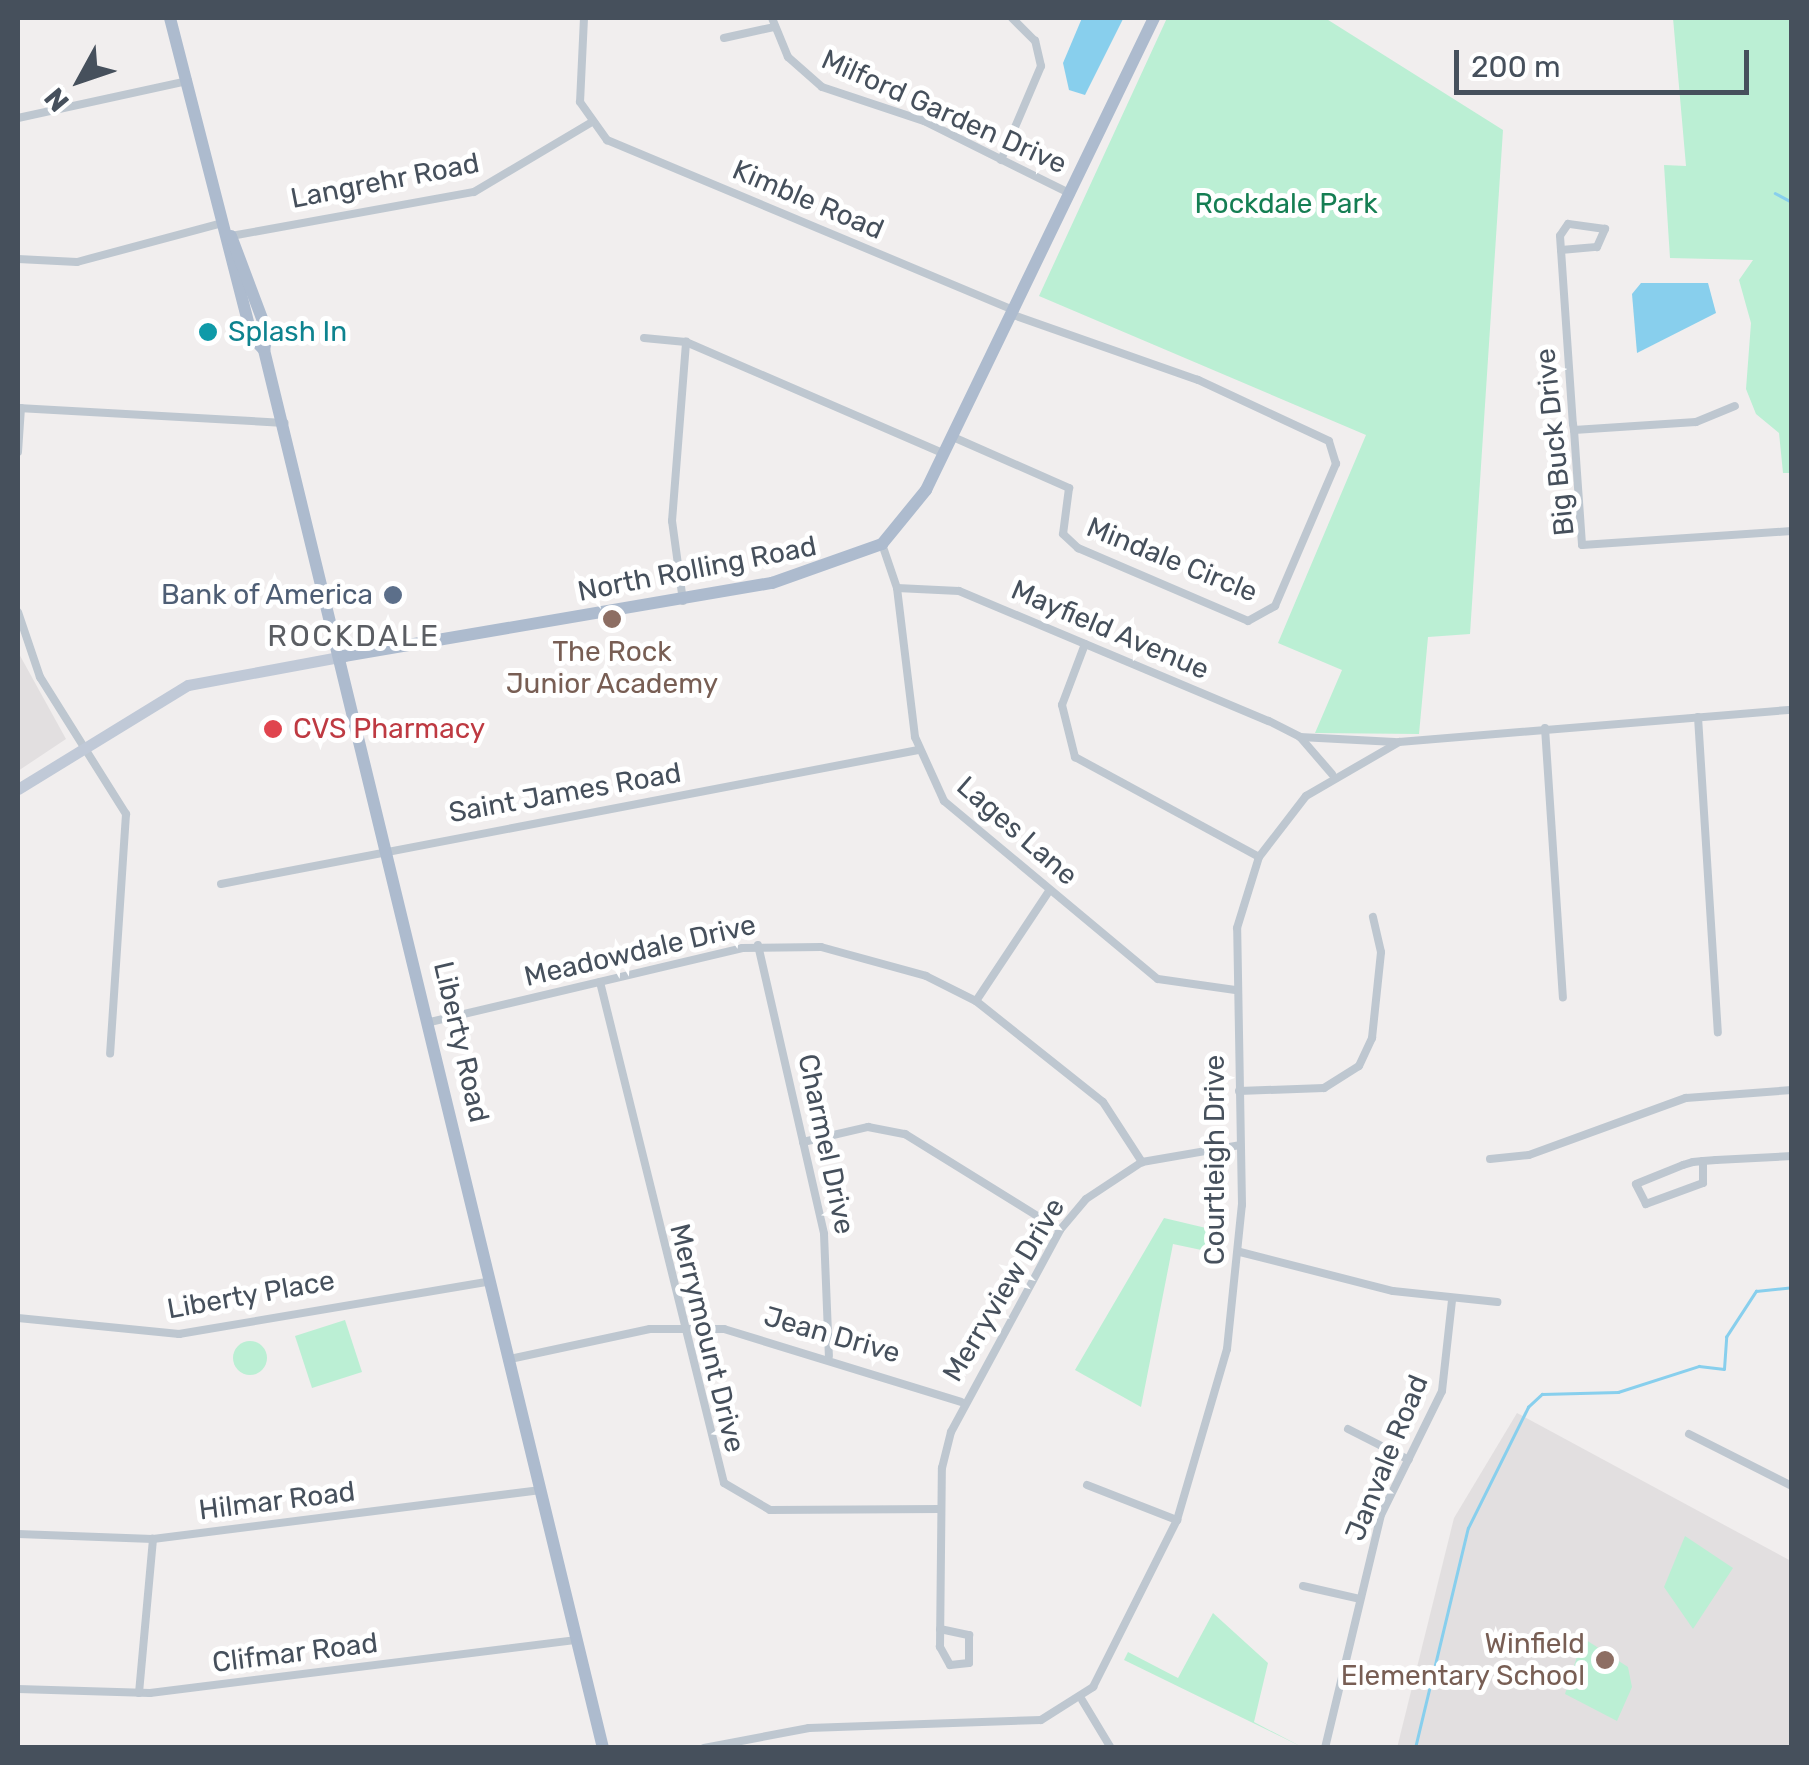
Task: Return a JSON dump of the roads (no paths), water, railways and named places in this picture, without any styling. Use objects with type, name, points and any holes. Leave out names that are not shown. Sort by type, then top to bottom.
[{"type":"main road","name":"Liberty Road","points":[[170,18],[230,229],[248,322],[264,350],[344,656],[604,1748]]},
{"type":"main road","name":"North Rolling Road","points":[[344,656],[684,601],[813,574],[882,544],[916,509],[945,454],[1154,18]]},
{"type":"street","points":[[584,18],[578,90],[590,123]]},
{"type":"street","points":[[1001,160],[1041,66],[1035,41],[1012,18]]},
{"type":"street","points":[[724,38],[773,22]]},
{"type":"street","name":"Milford Garden Drive","points":[[773,22],[788,57],[822,87],[914,117],[1071,194]]},
{"type":"street","points":[[18,118],[188,81]]},
{"type":"street","name":"Langrehr Road","points":[[18,260],[87,260],[230,229],[474,192],[590,123]]},
{"type":"street","name":"Kimble Road","points":[[590,123],[619,146],[1014,313]]},
{"type":"street","points":[[1568,224],[1605,229],[1598,247],[1561,250],[1568,224]]},
{"type":"street","name":"Big Buck Drive","points":[[1561,250],[1582,545],[1792,531]]},
{"type":"street","name":"Mindale Circle","points":[[953,437],[1070,488],[1064,534],[1078,548],[1248,620],[1275,606],[1336,464],[1329,441],[1198,380],[1014,313]]},
{"type":"street","points":[[644,338],[686,342],[945,454]]},
{"type":"street","points":[[684,601],[672,520],[686,342]]},
{"type":"street","points":[[1574,430],[1696,422],[1736,406]]},
{"type":"street","points":[[18,452],[20,408],[285,424]]},
{"type":"street","name":"Lages Lane","points":[[882,544],[897,588],[918,750],[953,811],[1168,984],[1235,990]]},
{"type":"street","name":"Mayfield Avenue","points":[[897,588],[959,592],[1300,737],[1399,742],[1792,710]]},
{"type":"street","points":[[18,612],[40,677],[126,814],[110,1053]]},
{"type":"street","points":[[1085,644],[1062,705],[1075,757],[1259,858]]},
{"type":"street","name":"North Rolling Road","points":[[18,789],[188,685],[344,656]]},
{"type":"street","points":[[1698,718],[1718,1032]]},
{"type":"street","points":[[1545,728],[1563,997]]},
{"type":"street","name":"Mayfield Avenue","points":[[1300,737],[1332,774],[1399,742]]},
{"type":"street","name":"Saint James Road","points":[[221,884],[390,848],[918,750]]},
{"type":"street","name":"Courtleigh Drive","points":[[1082,1700],[1177,1520],[1223,1364],[1240,1252],[1235,990],[1241,906],[1259,858],[1332,774]]},
{"type":"street","points":[[976,1000],[1050,891]]},
{"type":"street","points":[[1238,1091],[1324,1088],[1359,1066],[1372,1038],[1380,952],[1372,917]]},
{"type":"street","name":"Meadowdale Drive","points":[[430,1022],[758,946],[821,947],[926,976],[976,1000],[1103,1102],[1142,1162]]},
{"type":"street","name":"Charmel Drive","points":[[758,946],[827,1255],[829,1356]]},
{"type":"street","name":"Merrymount Drive","points":[[600,982],[711,1458],[744,1501],[783,1511],[940,1509]]},
{"type":"street","points":[[1490,1159],[1528,1156],[1668,1102],[1792,1090]]},
{"type":"street","points":[[803,1142],[868,1128],[905,1134],[1060,1230]]},
{"type":"street","name":"Merryview Drive","points":[[940,1629],[940,1509],[961,1402],[1060,1230],[1086,1199],[1142,1162],[1240,1146]]},
{"type":"street","points":[[1703,1161],[1703,1183],[1646,1204],[1636,1184],[1703,1161],[1792,1156]]},
{"type":"street","points":[[1240,1252],[1452,1300],[1497,1302]]},
{"type":"street","name":"Liberty Place","points":[[18,1318],[179,1334],[492,1281]]},
{"type":"street","name":"Janvale Road","points":[[1325,1748],[1382,1515],[1442,1391],[1452,1300]]},
{"type":"street","name":"Jean Drive","points":[[510,1359],[680,1326],[829,1356],[961,1402]]},
{"type":"street","points":[[1348,1428],[1408,1460]]},
{"type":"street","points":[[1688,1434],[1792,1486]]},
{"type":"street","points":[[1087,1485],[1177,1520]]},
{"type":"street","name":"Hilmar Road","points":[[18,1534],[153,1540],[541,1490]]},
{"type":"street","points":[[139,1694],[153,1540]]},
{"type":"street","points":[[1303,1586],[1360,1599]]},
{"type":"street","points":[[940,1629],[969,1635],[969,1663],[942,1658],[940,1629]]},
{"type":"street","name":"Clifmar Road","points":[[18,1690],[139,1694],[577,1640]]},
{"type":"street","points":[[704,1748],[809,1728],[1041,1720],[1082,1700],[1111,1748]]},
{"type":"water","points":[[1082,18],[1123,19],[1085,95],[1069,90],[1063,63]]},
{"type":"water","points":[[1641,283],[1708,283],[1716,313],[1637,353],[1632,294]]},
{"type":"waterway","points":[[1775,193],[1792,202]]},
{"type":"waterway","points":[[1415,1748],[1468,1528],[1528,1407],[1542,1394],[1618,1392],[1699,1366],[1724,1369],[1726,1337],[1756,1291],[1792,1287]]},
{"type":"place","name":"Splash In","points":[[208,332]]},
{"type":"place","name":"Bank of America","points":[[393,595]]},
{"type":"place","name":"The Rock Junior Academy","points":[[612,619]]},
{"type":"place","name":"CVS Pharmacy","points":[[273,729]]},
{"type":"place","name":"Winfield Elementary School","points":[[1605,1660]]},
{"type":"district","name":"ROCKDALE","points":[[354,636]]},
{"type":"park label","name":"Rockdale Park","points":[[1286,204]]}]
